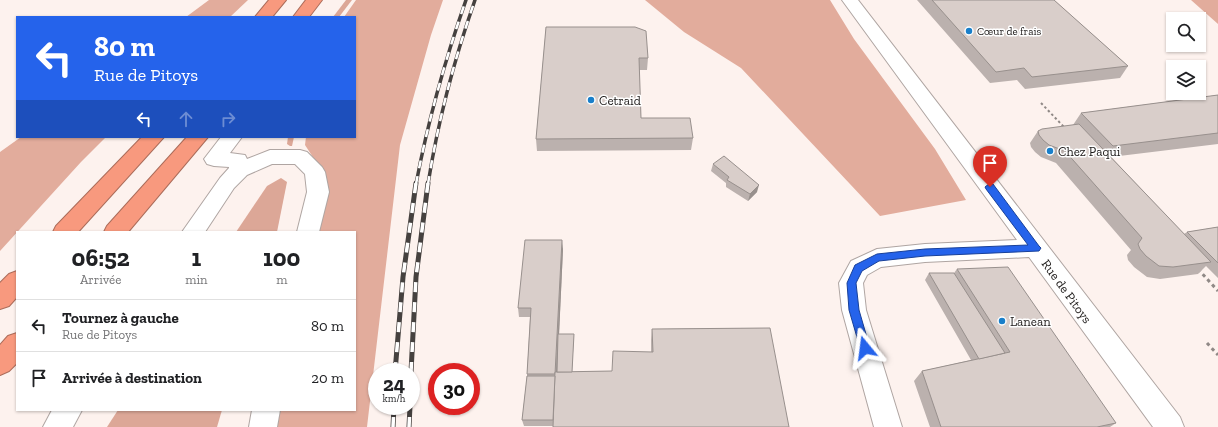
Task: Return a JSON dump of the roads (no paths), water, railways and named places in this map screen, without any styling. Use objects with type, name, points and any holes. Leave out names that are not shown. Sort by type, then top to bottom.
[{"type":"highway","points":[[264,16],[278,0]]},
{"type":"highway","points":[[301,16],[314,0]]},
{"type":"highway","points":[[65,231],[153,138]]},
{"type":"highway","points":[[116,231],[197,138]]},
{"type":"highway","points":[[0,299],[16,283]]},
{"type":"highway","points":[[0,363],[16,345]]},
{"type":"street","name":"Rue de Pitoys","points":[[850,0],[1170,427]]},
{"type":"street","points":[[231,138],[214,159],[238,160],[240,170]]},
{"type":"street","points":[[194,231],[227,183],[240,170],[270,157],[300,157],[315,172],[318,192],[308,231]]},
{"type":"street","points":[[888,427],[854,310],[852,283],[859,268],[877,258],[925,252],[1036,248]]},
{"type":"street","points":[[56,427],[67,411]]},
{"type":"street","points":[[263,427],[266,411]]},
{"type":"waterway","points":[[337,16],[349,0]]},
{"type":"waterway","points":[[290,144],[291,138]]},
{"type":"railway","points":[[416,184],[438,91],[466,0]]},
{"type":"railway","points":[[428,184],[447,91],[475,0]]},
{"type":"railway","points":[[396,363],[403,277],[416,183]]},
{"type":"railway","points":[[411,363],[416,277],[428,183]]},
{"type":"railway","points":[[393,427],[394,415]]},
{"type":"railway","points":[[409,427],[410,415]]},
{"type":"place","name":"Cœur de frais","points":[[969,31]]},
{"type":"place","name":"Cetraid","points":[[591,100]]},
{"type":"place","name":"Chez Paqui","points":[[1050,151]]},
{"type":"place","name":"Lanean","points":[[1002,321]]}]
